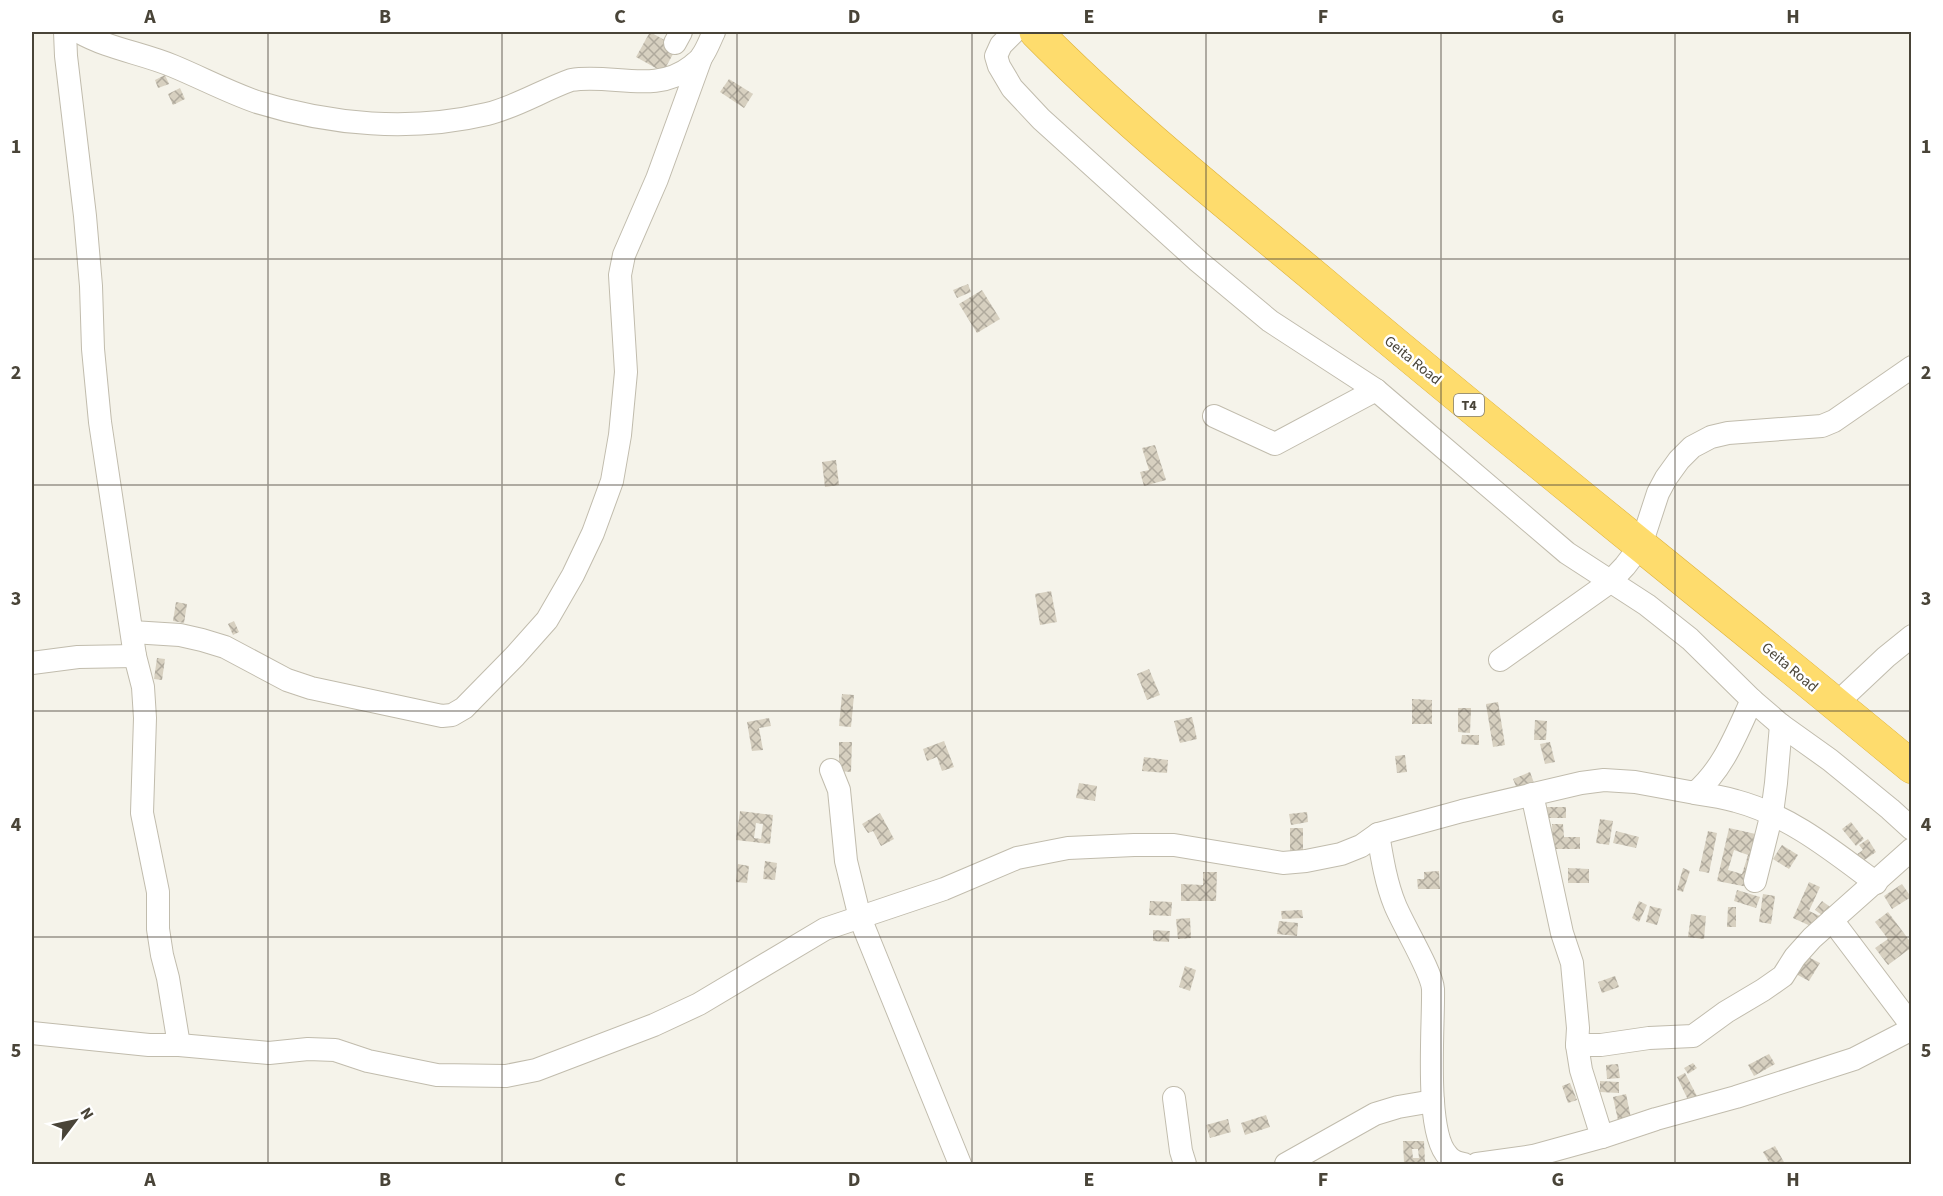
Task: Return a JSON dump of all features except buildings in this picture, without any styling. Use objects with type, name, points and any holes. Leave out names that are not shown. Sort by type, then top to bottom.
[{"type":"highway","name":"Geita Road","points":[[1036,32],[1205,185],[1391,342],[1836,704],[1911,768]]},
{"type":"street","points":[[65,32],[85,216],[100,422],[135,656],[143,687],[145,718],[142,813],[158,892],[158,921],[162,955],[179,1045]]},
{"type":"street","points":[[80,32],[115,48],[175,66],[201,80],[259,102],[310,114],[394,126],[426,124],[486,114],[571,80],[586,78],[618,81],[666,79],[683,73],[701,58]]},
{"type":"street","points":[[132,632],[180,634],[225,647],[287,680],[311,688],[442,716],[452,715],[464,708],[515,656],[547,620],[573,575],[593,533],[612,481],[620,435],[626,372],[620,275],[624,255],[661,168],[701,58],[714,32]]},
{"type":"street","points":[[1014,32],[1001,45],[996,56],[1012,88],[1041,119],[1198,261],[1270,321],[1376,390],[1567,553],[1647,605],[1690,639],[1780,725],[1830,760],[1911,829]]},
{"type":"street","points":[[1500,660],[1610,582],[1641,545],[1658,493],[1679,460],[1692,447],[1711,437],[1728,433],[1822,426],[1834,421],[1911,367]]},
{"type":"street","points":[[1214,416],[1275,444],[1376,390]]},
{"type":"street","points":[[1836,704],[1911,636]]},
{"type":"street","points":[[32,663],[78,657],[135,656]]},
{"type":"street","points":[[1695,793],[1717,770],[1726,756],[1752,700]]},
{"type":"street","points":[[1755,881],[1772,813],[1779,762],[1780,725]]},
{"type":"street","points":[[831,770],[839,790],[846,861],[860,918],[960,1164]]},
{"type":"street","points":[[32,1033],[149,1045],[179,1045],[269,1053],[308,1049],[335,1050],[368,1061],[437,1076],[506,1076],[536,1070],[654,1025],[699,1004],[825,930],[966,881],[1006,861],[1068,848],[1174,845],[1283,863],[1341,854],[1361,846],[1378,834],[1532,794],[1604,780],[1635,782],[1737,801],[1772,813],[1804,830],[1876,883]]},
{"type":"street","points":[[1532,794],[1562,933],[1572,963],[1576,994],[1577,1045],[1581,1070],[1602,1137]]},
{"type":"street","points":[[1378,834],[1392,897],[1432,984],[1436,1125],[1444,1152],[1448,1157],[1464,1164]]},
{"type":"street","points":[[1577,1045],[1601,1045],[1649,1038],[1693,1036],[1783,976],[1800,951],[1911,849]]},
{"type":"street","points":[[1477,1164],[1533,1156],[1736,1097],[1854,1059],[1911,1028],[1832,920]]},
{"type":"street","points":[[1174,1098],[1181,1151],[1185,1164]]},
{"type":"street","points":[[1286,1164],[1375,1114],[1398,1107],[1434,1101]]}]
